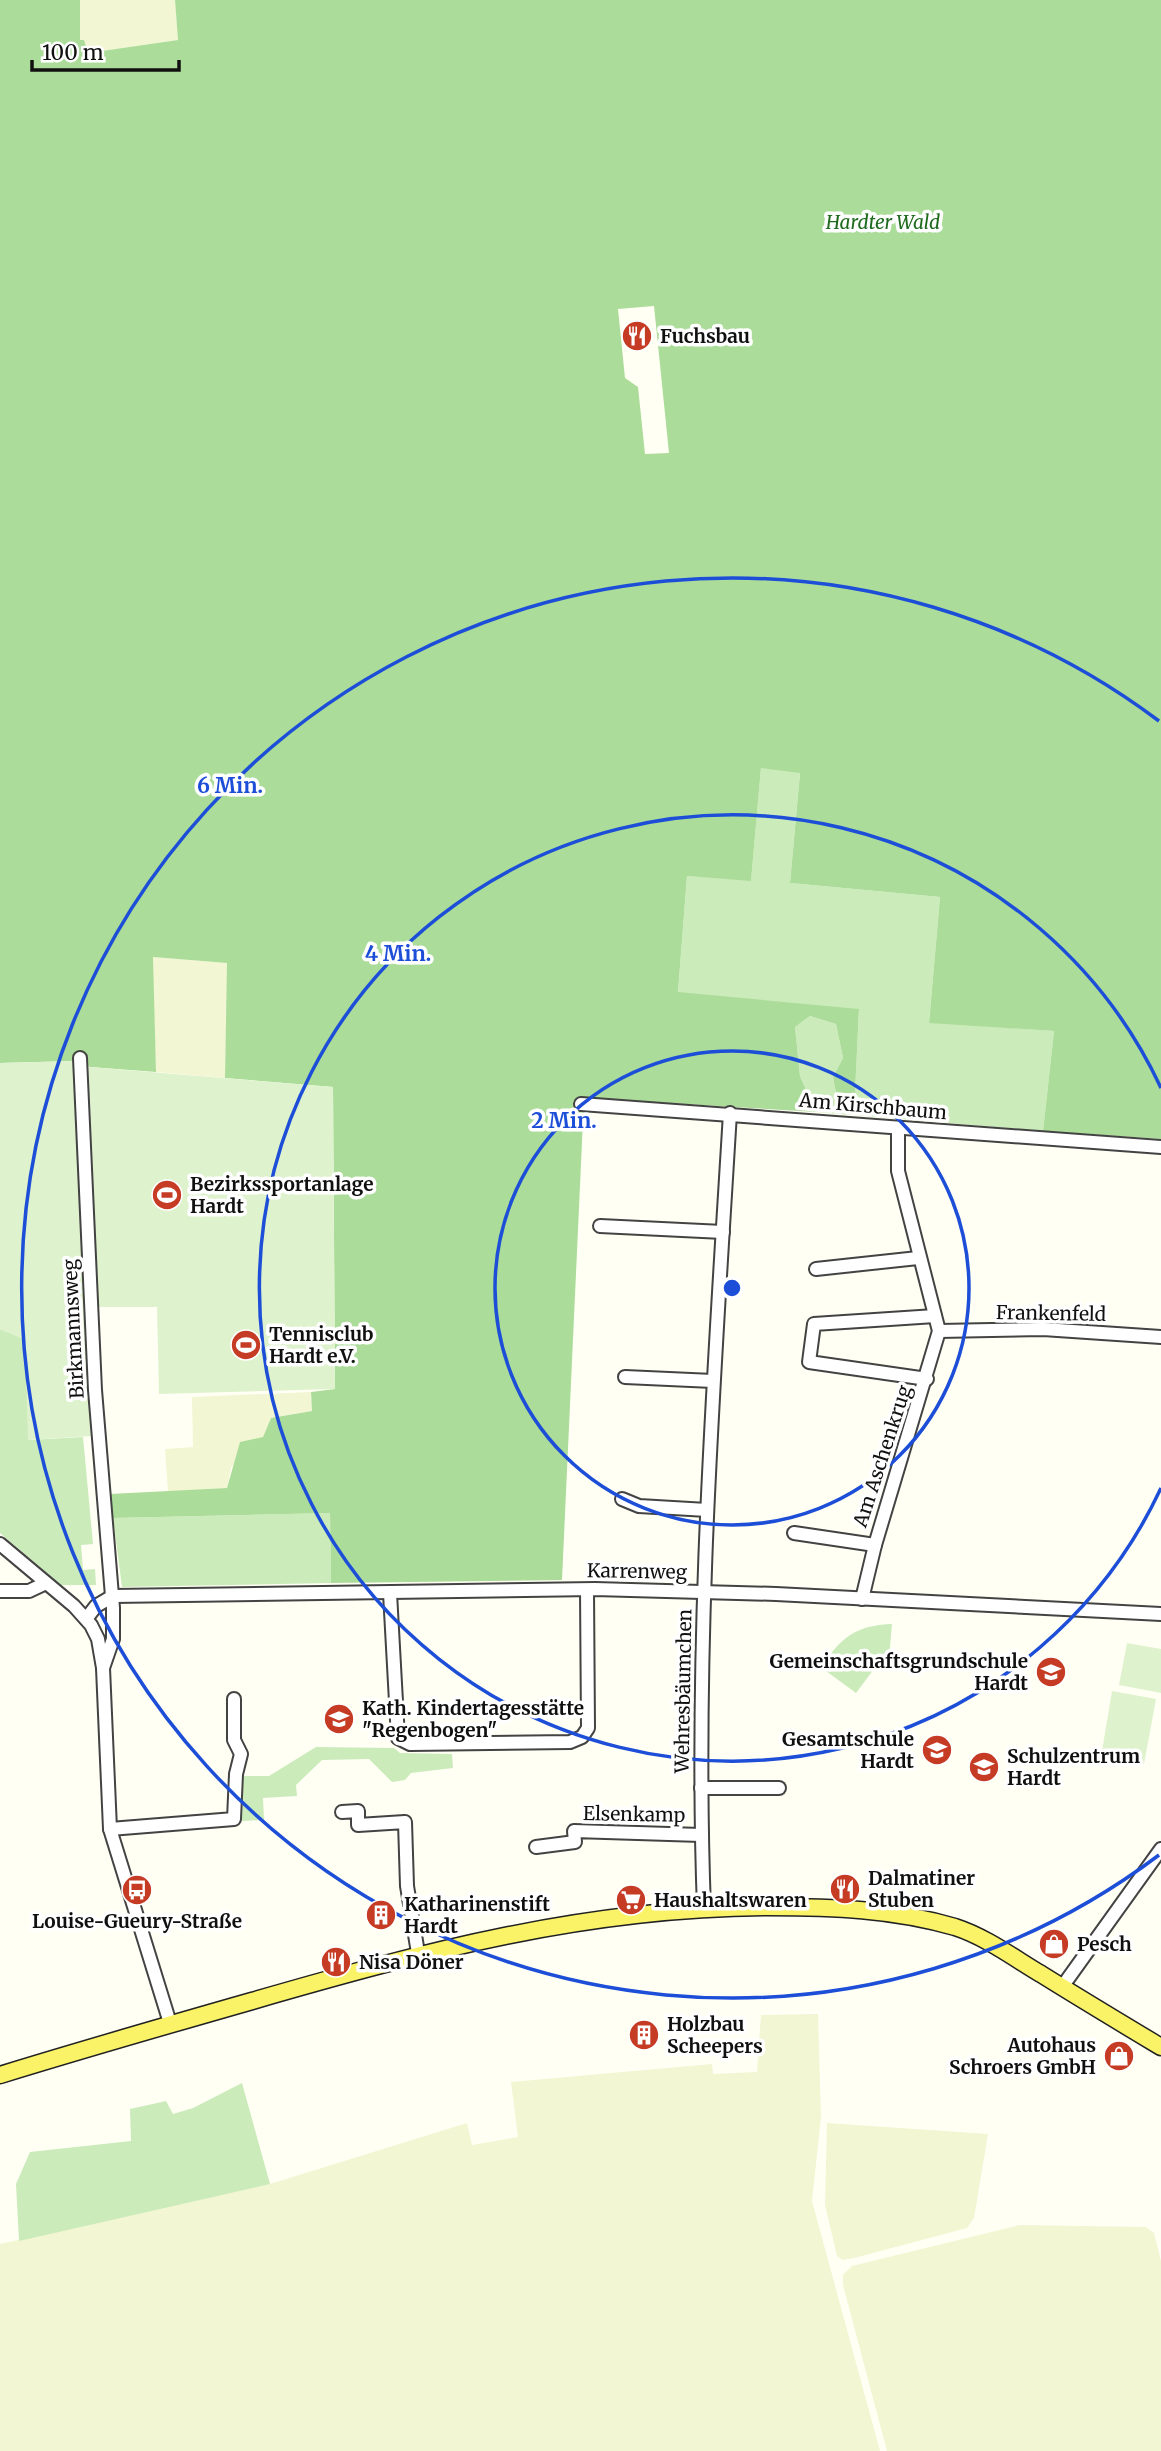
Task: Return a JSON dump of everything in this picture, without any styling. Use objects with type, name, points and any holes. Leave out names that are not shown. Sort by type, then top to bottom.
[{"type":"main road","points":[[0,2075],[170,2022],[478,1939],[570,1923],[704,1909],[836,1908],[912,1916],[960,1929],[998,1948],[1161,2047]]},
{"type":"street","name":"Birkmannsweg","points":[[80,1058],[95,1390],[113,1602]]},
{"type":"street","name":"Am Kirschbaum","points":[[581,1104],[1161,1147]]},
{"type":"street","name":"Wehresbäumchen","points":[[704,1909],[699,1735],[713,1381],[730,1113]]},
{"type":"street","name":"Am Aschenkrug","points":[[862,1599],[875,1545],[927,1379],[939,1331],[918,1258],[898,1171],[898,1128]]},
{"type":"street","points":[[600,1226],[723,1231]]},
{"type":"street","points":[[816,1269],[918,1258]]},
{"type":"street","name":"Am Aschenkrug","points":[[927,1379],[809,1362],[814,1324],[935,1316]]},
{"type":"street","name":"Frankenfeld","points":[[939,1331],[1043,1329],[1161,1337]]},
{"type":"street","points":[[625,1377],[713,1381]]},
{"type":"street","points":[[622,1499],[639,1506],[707,1510]]},
{"type":"street","name":"Am Aschenkrug","points":[[794,1533],[875,1545]]},
{"type":"street","points":[[0,1544],[86,1619],[98,1639],[103,1668],[110,1829],[170,2022]]},
{"type":"street","points":[[0,1591],[29,1591],[46,1583]]},
{"type":"street","points":[[390,1593],[398,1738],[410,1744],[570,1742],[582,1737],[588,1728],[587,1590]]},
{"type":"street","name":"Karrenweg","points":[[113,1602],[390,1593],[704,1591],[1161,1614]]},
{"type":"street","points":[[86,1619],[96,1606],[113,1602],[113,1639],[103,1668]]},
{"type":"street","points":[[110,1829],[234,1819],[236,1774],[242,1754],[234,1740],[234,1699]]},
{"type":"street","name":"Wehresbäumchen","points":[[701,1787],[779,1788]]},
{"type":"street","points":[[342,1812],[358,1811],[358,1825],[405,1822],[408,1886],[418,1954]]},
{"type":"street","name":"Elsenkamp","points":[[536,1847],[575,1842],[574,1831],[701,1835]]},
{"type":"street","points":[[1062,1987],[1158,1858]]},
{"type":"green space","name":"Hardter Wald","points":[[0,0],[80,0],[80,40],[84,40],[88,53],[178,40],[175,0],[1161,0],[1161,1139],[1043,1131],[1054,1031],[929,1023],[940,897],[790,883],[800,773],[761,768],[751,881],[687,876],[678,992],[859,1009],[854,1115],[840,1114],[833,1077],[843,1058],[836,1024],[810,1016],[795,1027],[800,1076],[816,1112],[584,1098],[562,1580],[331,1583],[330,1513],[113,1518],[110,1494],[227,1488],[240,1442],[263,1437],[271,1418],[312,1411],[311,1392],[335,1389],[333,1087],[225,1078],[227,963],[153,957],[156,1072],[90,1067],[75,1061],[0,1063]],"holes":[[[654,306],[669,453],[645,454],[638,387],[625,378],[618,309]]]},
{"type":"green space","points":[[80,0],[175,0],[178,40],[88,53],[80,41]]},
{"type":"green space","points":[[761,768],[800,772],[790,883],[940,897],[929,1022],[1054,1031],[1043,1131],[854,1115],[859,1010],[678,993],[687,876],[751,880]]},
{"type":"green space","points":[[152,957],[228,963],[225,1078],[156,1072]]},
{"type":"green space","points":[[810,1016],[836,1024],[843,1058],[833,1077],[840,1114],[816,1112],[800,1076],[795,1027]]},
{"type":"green space","name":"Bezirkssportanlage Hardt","points":[[75,1061],[90,1067],[333,1087],[335,1389],[159,1394],[157,1307],[85,1307],[92,1436],[28,1440],[25,1340],[0,1329],[0,1063]]},
{"type":"green space","points":[[0,1329],[25,1339],[29,1440],[83,1437],[93,1544],[81,1545],[83,1570],[95,1569],[96,1585],[61,1585],[0,1533]]},
{"type":"green space","points":[[311,1392],[312,1411],[271,1418],[263,1437],[231,1467],[227,1488],[168,1492],[165,1449],[193,1447],[192,1397]]},
{"type":"green space","points":[[330,1513],[331,1583],[122,1587],[113,1518]]},
{"type":"green space","points":[[892,1624],[889,1658],[874,1669],[856,1693],[826,1671],[826,1661],[846,1638],[871,1626]]},
{"type":"green space","points":[[1127,1643],[1161,1649],[1161,1693],[1119,1685]]},
{"type":"green space","points":[[1112,1691],[1156,1699],[1144,1764],[1101,1757]]},
{"type":"green space","points":[[316,1747],[394,1748],[400,1753],[452,1754],[453,1768],[411,1773],[405,1780],[392,1782],[369,1759],[322,1760],[296,1785],[297,1796],[263,1798],[264,1820],[242,1821],[243,1776],[269,1776]]},
{"type":"green space","points":[[818,2014],[821,2117],[812,2201],[880,2451],[0,2451],[0,2244],[270,2184],[467,2123],[472,2145],[518,2137],[511,2082],[712,2064],[713,2074],[757,2072],[761,2015]]},
{"type":"green space","points":[[242,2083],[270,2184],[19,2241],[16,2184],[30,2152],[131,2141],[130,2109],[166,2101],[173,2114],[193,2108]]},
{"type":"green space","points":[[827,2123],[988,2134],[974,2218],[967,2228],[843,2260],[837,2256],[825,2205]]},
{"type":"green space","points":[[1020,2225],[1146,2227],[1154,2233],[1161,2261],[1161,2451],[887,2451],[843,2285],[843,2275],[852,2266]]},
{"type":"place","name":"Fuchsbau","points":[[637,336]]},
{"type":"place","name":"Bezirkssportanlage Hardt","points":[[167,1195]]},
{"type":"place","name":"Tennisclub Hardt e.V.","points":[[246,1345]]},
{"type":"place","name":"Gemeinschaftsgrundschule Hardt","points":[[1051,1672]]},
{"type":"place","name":"Kath. Kindertagesstätte \"Regenbogen\"","points":[[339,1719]]},
{"type":"place","name":"Gesamtschule Hardt","points":[[937,1750]]},
{"type":"place","name":"Schulzentrum Hardt","points":[[984,1767]]},
{"type":"place","name":"Dalmatiner Stuben","points":[[845,1889]]},
{"type":"place","name":"Louise-Gueury-Straße","points":[[137,1890]]},
{"type":"place","name":"Haushaltswaren","points":[[631,1900]]},
{"type":"place","name":"Katharinenstift Hardt","points":[[381,1915]]},
{"type":"place","name":"Pesch","points":[[1054,1944]]},
{"type":"place","name":"Nisa Döner","points":[[336,1962]]},
{"type":"place","name":"Holzbau Scheepers","points":[[644,2035]]},
{"type":"place","name":"Autohaus Schroers GmbH","points":[[1119,2056]]}]
